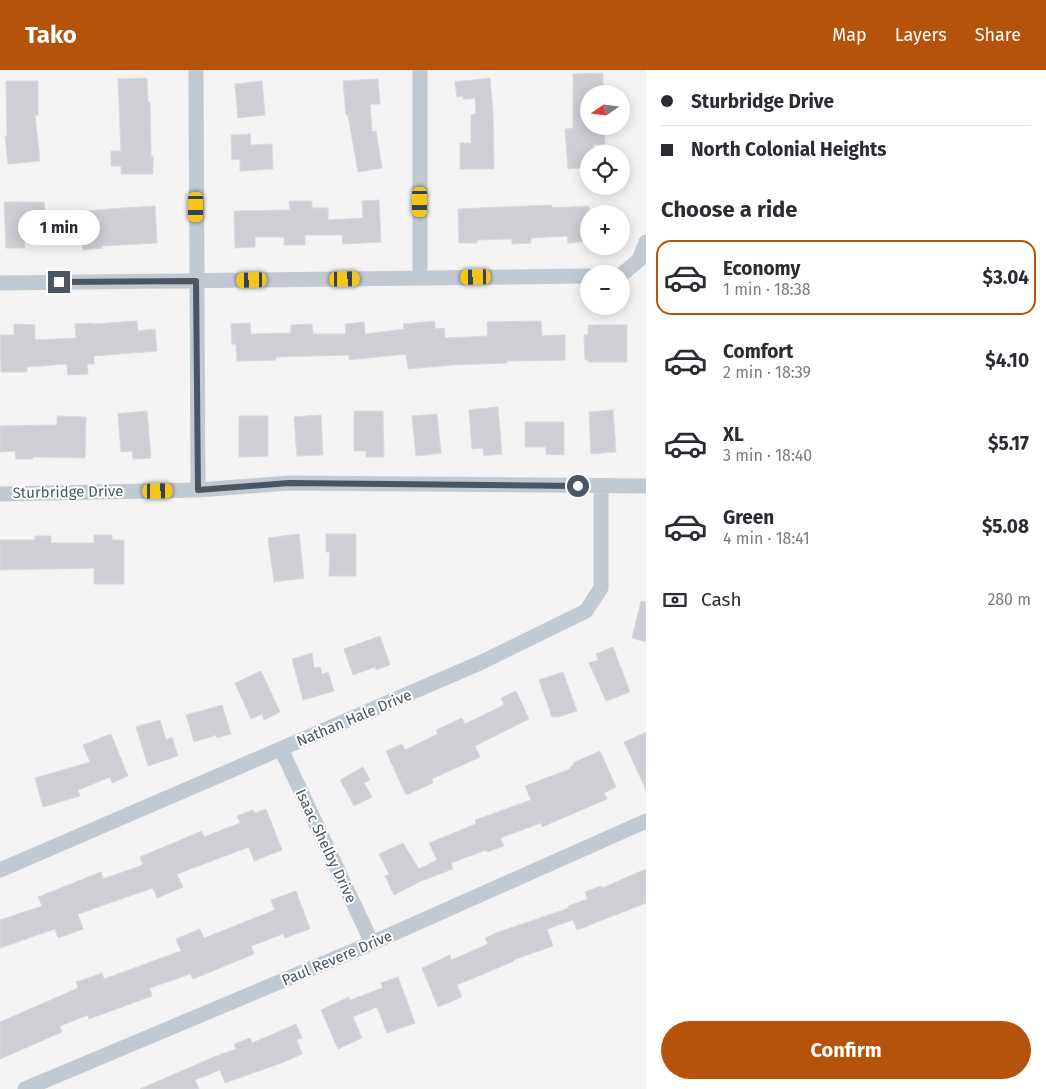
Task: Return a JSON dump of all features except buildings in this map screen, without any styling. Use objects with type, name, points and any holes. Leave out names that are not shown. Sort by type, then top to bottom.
[{"type":"street","points":[[196,70],[198,490]]},
{"type":"street","points":[[420,70],[420,278]]},
{"type":"street","points":[[630,268],[639,260],[646,242]]},
{"type":"street","points":[[0,283],[580,276]]},
{"type":"street","name":"Sturbridge Drive","points":[[0,494],[198,490],[289,483],[646,486]]},
{"type":"street","name":"Nathan Hale Drive","points":[[0,870],[482,662],[586,611],[601,588],[601,486]]},
{"type":"street","name":"Isaac Shelby Drive","points":[[281,749],[372,943]]},
{"type":"street","name":"Paul Revere Drive","points":[[25,1089],[372,943],[646,821]]},
{"type":"route","points":[[59,282],[196,281],[198,490],[289,483],[578,486]]}]
